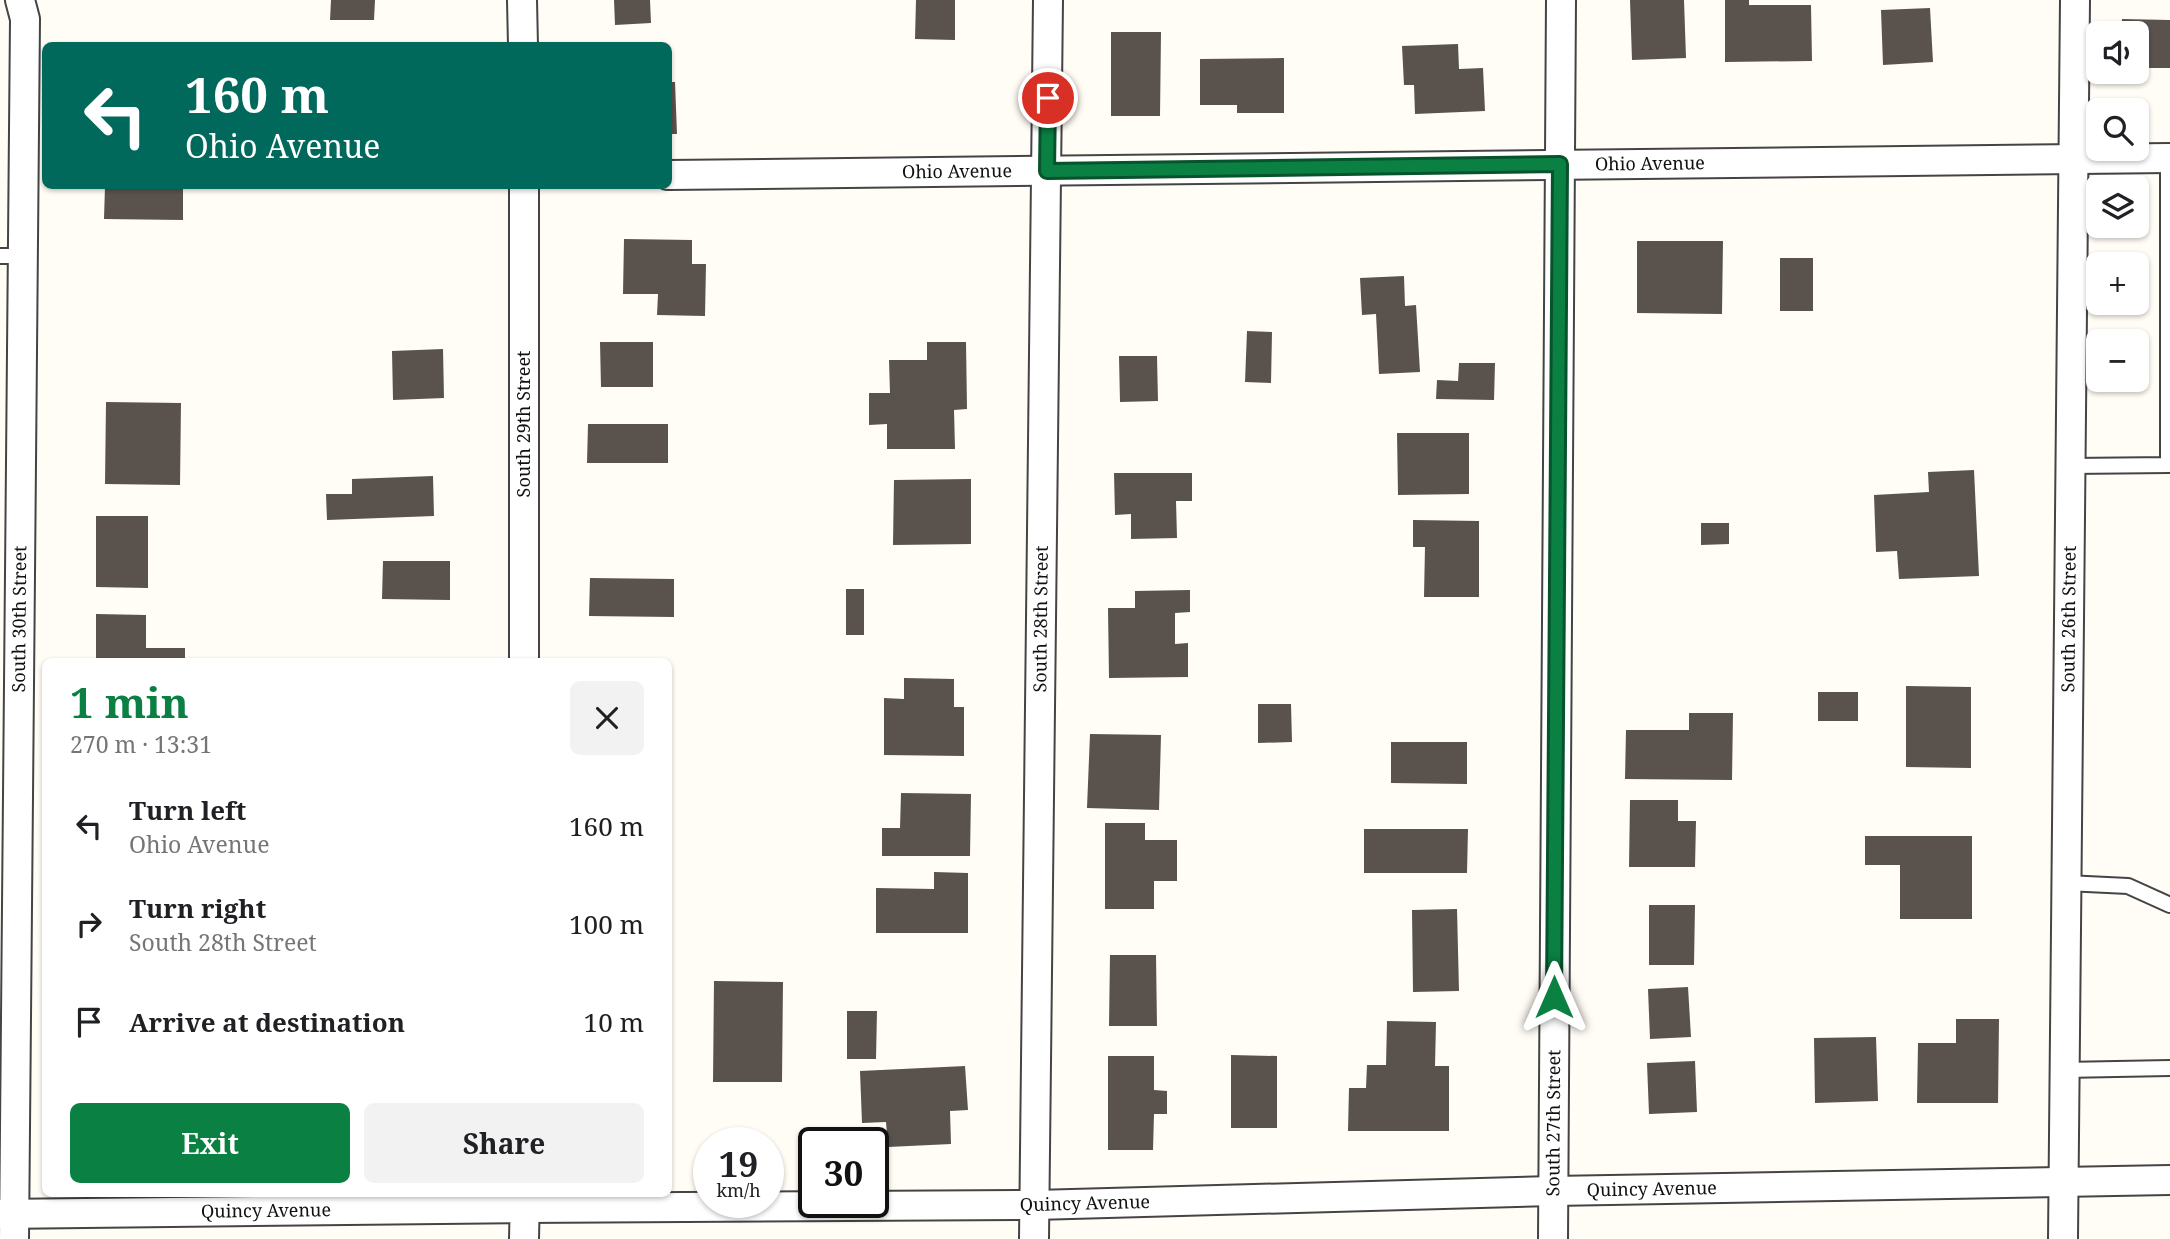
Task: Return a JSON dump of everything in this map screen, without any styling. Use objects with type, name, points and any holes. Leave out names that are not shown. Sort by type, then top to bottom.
[{"type":"street","name":"South 30th Street","points":[[9,1222],[11,256],[25,19],[20,0]]},
{"type":"street","points":[[522,0],[523,42]]},
{"type":"street","name":"South 28th Street","points":[[1034,1239],[1048,0]]},
{"type":"street","name":"South 27th Street","points":[[1553,1239],[1561,0]]},
{"type":"street","name":"South 26th Street","points":[[2063,1239],[2075,0]]},
{"type":"street","name":"Ohio Avenue","points":[[672,175],[2169,158]]},
{"type":"street","name":"South 29th Street","points":[[524,189],[524,658]]},
{"type":"street","name":"Quincy Avenue","points":[[9,1222],[525,1201],[1035,1205],[1553,1191],[2170,1180]]},
{"type":"street","points":[[524,1239],[525,1201]]},
{"type":"lane","points":[[2070,466],[2169,465],[2169,158]]},
{"type":"lane","points":[[2066,883],[2128,886],[2170,905]]},
{"type":"lane","points":[[2063,1070],[2170,1068]]},
{"type":"building","points":[[331,0],[375,0],[374,20],[330,20]]},
{"type":"building","points":[[614,0],[650,0],[651,23],[615,25]]},
{"type":"building","points":[[916,0],[955,0],[955,40],[915,39]]},
{"type":"building","points":[[1630,0],[1684,0],[1686,58],[1632,60]]},
{"type":"building","points":[[1725,0],[1749,0],[1749,5],[1811,5],[1812,61],[1725,62]]},
{"type":"building","points":[[1930,8],[1933,62],[1883,65],[1881,10]]},
{"type":"building","points":[[2170,20],[2170,68],[2149,68],[2149,21],[2122,21]]},
{"type":"building","points":[[1111,32],[1161,32],[1160,116],[1111,116]]},
{"type":"building","points":[[1458,44],[1459,69],[1483,68],[1485,111],[1415,114],[1414,85],[1404,85],[1402,46]]},
{"type":"building","points":[[1284,58],[1284,113],[1237,113],[1237,105],[1200,105],[1200,59]]},
{"type":"building","points":[[672,82],[675,82],[677,134],[672,134]]},
{"type":"building","points":[[105,189],[183,189],[183,220],[104,219]]},
{"type":"building","points":[[624,239],[692,240],[692,264],[706,264],[705,316],[657,315],[658,294],[623,294]]},
{"type":"building","points":[[1637,241],[1723,241],[1722,314],[1637,313]]},
{"type":"building","points":[[1780,258],[1813,258],[1813,311],[1780,311]]},
{"type":"building","points":[[1404,276],[1405,306],[1416,305],[1420,372],[1379,374],[1376,314],[1362,315],[1360,278]]},
{"type":"building","points":[[1247,331],[1272,332],[1271,383],[1245,382]]},
{"type":"building","points":[[600,342],[653,342],[653,387],[601,387]]},
{"type":"building","points":[[927,342],[966,342],[967,409],[954,410],[955,449],[887,449],[887,424],[869,425],[869,393],[890,393],[889,360],[927,360]]},
{"type":"building","points":[[443,349],[444,398],[393,400],[392,351]]},
{"type":"building","points":[[1119,356],[1157,356],[1158,401],[1120,402]]},
{"type":"building","points":[[1459,363],[1495,363],[1494,400],[1436,399],[1437,380],[1458,381]]},
{"type":"building","points":[[106,402],[181,403],[180,485],[105,484]]},
{"type":"building","points":[[588,424],[668,424],[668,463],[587,463]]},
{"type":"building","points":[[1397,433],[1469,433],[1469,494],[1398,495]]},
{"type":"building","points":[[1974,470],[1979,576],[1899,579],[1897,551],[1876,552],[1874,495],[1929,492],[1928,472]]},
{"type":"building","points":[[1114,473],[1192,473],[1192,501],[1176,501],[1177,538],[1131,539],[1131,514],[1115,515]]},
{"type":"building","points":[[433,476],[434,516],[327,520],[326,494],[352,494],[352,479]]},
{"type":"building","points":[[971,479],[971,544],[893,545],[894,480]]},
{"type":"building","points":[[96,516],[148,516],[148,588],[96,587]]},
{"type":"building","points":[[1413,520],[1479,521],[1479,597],[1424,597],[1425,547],[1413,547]]},
{"type":"building","points":[[1701,523],[1729,523],[1729,544],[1701,545]]},
{"type":"building","points":[[383,561],[450,561],[450,600],[382,599]]},
{"type":"building","points":[[590,578],[674,579],[674,617],[589,616]]},
{"type":"building","points":[[846,589],[864,589],[864,635],[846,635]]},
{"type":"building","points":[[1190,590],[1190,612],[1175,613],[1175,644],[1188,643],[1188,677],[1109,678],[1108,608],[1135,608],[1135,591]]},
{"type":"building","points":[[96,614],[146,615],[146,648],[185,648],[185,658],[96,658]]},
{"type":"building","points":[[904,678],[954,679],[954,707],[964,707],[964,756],[884,755],[884,698],[904,699]]},
{"type":"building","points":[[1906,686],[1971,687],[1971,768],[1906,767]]},
{"type":"building","points":[[1818,692],[1858,692],[1858,721],[1818,721]]},
{"type":"building","points":[[1258,704],[1291,704],[1292,742],[1258,743]]},
{"type":"building","points":[[1689,713],[1733,713],[1732,780],[1625,779],[1626,730],[1689,730]]},
{"type":"building","points":[[1090,734],[1161,735],[1159,810],[1087,808]]},
{"type":"building","points":[[1391,742],[1467,742],[1467,784],[1391,783]]},
{"type":"building","points":[[901,793],[971,794],[970,856],[882,856],[882,828],[900,828]]},
{"type":"building","points":[[1630,800],[1678,800],[1678,821],[1696,821],[1695,867],[1629,867]]},
{"type":"building","points":[[1105,823],[1145,823],[1145,840],[1177,840],[1177,881],[1154,881],[1154,909],[1105,909]]},
{"type":"building","points":[[1364,829],[1468,829],[1467,873],[1364,873]]},
{"type":"building","points":[[1865,836],[1972,836],[1972,919],[1900,919],[1900,865],[1865,865]]},
{"type":"building","points":[[934,872],[968,873],[968,933],[876,933],[876,888],[934,889]]},
{"type":"building","points":[[1649,905],[1695,905],[1694,965],[1649,965]]},
{"type":"building","points":[[1457,909],[1459,991],[1413,992],[1412,910]]},
{"type":"building","points":[[1110,955],[1156,955],[1157,1026],[1109,1026]]},
{"type":"building","points":[[714,981],[783,982],[782,1082],[713,1082]]},
{"type":"building","points":[[1688,987],[1691,1037],[1650,1039],[1648,989]]},
{"type":"building","points":[[847,1011],[877,1011],[876,1059],[847,1059]]},
{"type":"building","points":[[1956,1019],[1999,1019],[1998,1103],[1917,1103],[1918,1043],[1956,1043]]},
{"type":"building","points":[[1387,1021],[1436,1022],[1435,1066],[1449,1066],[1449,1131],[1348,1131],[1349,1088],[1366,1088],[1367,1065],[1386,1065]]},
{"type":"building","points":[[1876,1037],[1878,1101],[1815,1103],[1814,1038]]},
{"type":"building","points":[[1231,1055],[1277,1056],[1277,1128],[1231,1128]]},
{"type":"building","points":[[1108,1056],[1154,1056],[1154,1090],[1167,1091],[1167,1114],[1154,1114],[1153,1150],[1108,1150]]},
{"type":"building","points":[[1695,1061],[1697,1112],[1649,1114],[1647,1063]]},
{"type":"building","points":[[965,1066],[968,1110],[950,1111],[951,1144],[889,1147],[889,1127],[886,1127],[886,1122],[862,1123],[860,1071]]},
{"type":"route","points":[[1048,98],[1047,171],[1560,164],[1554,997]]}]
